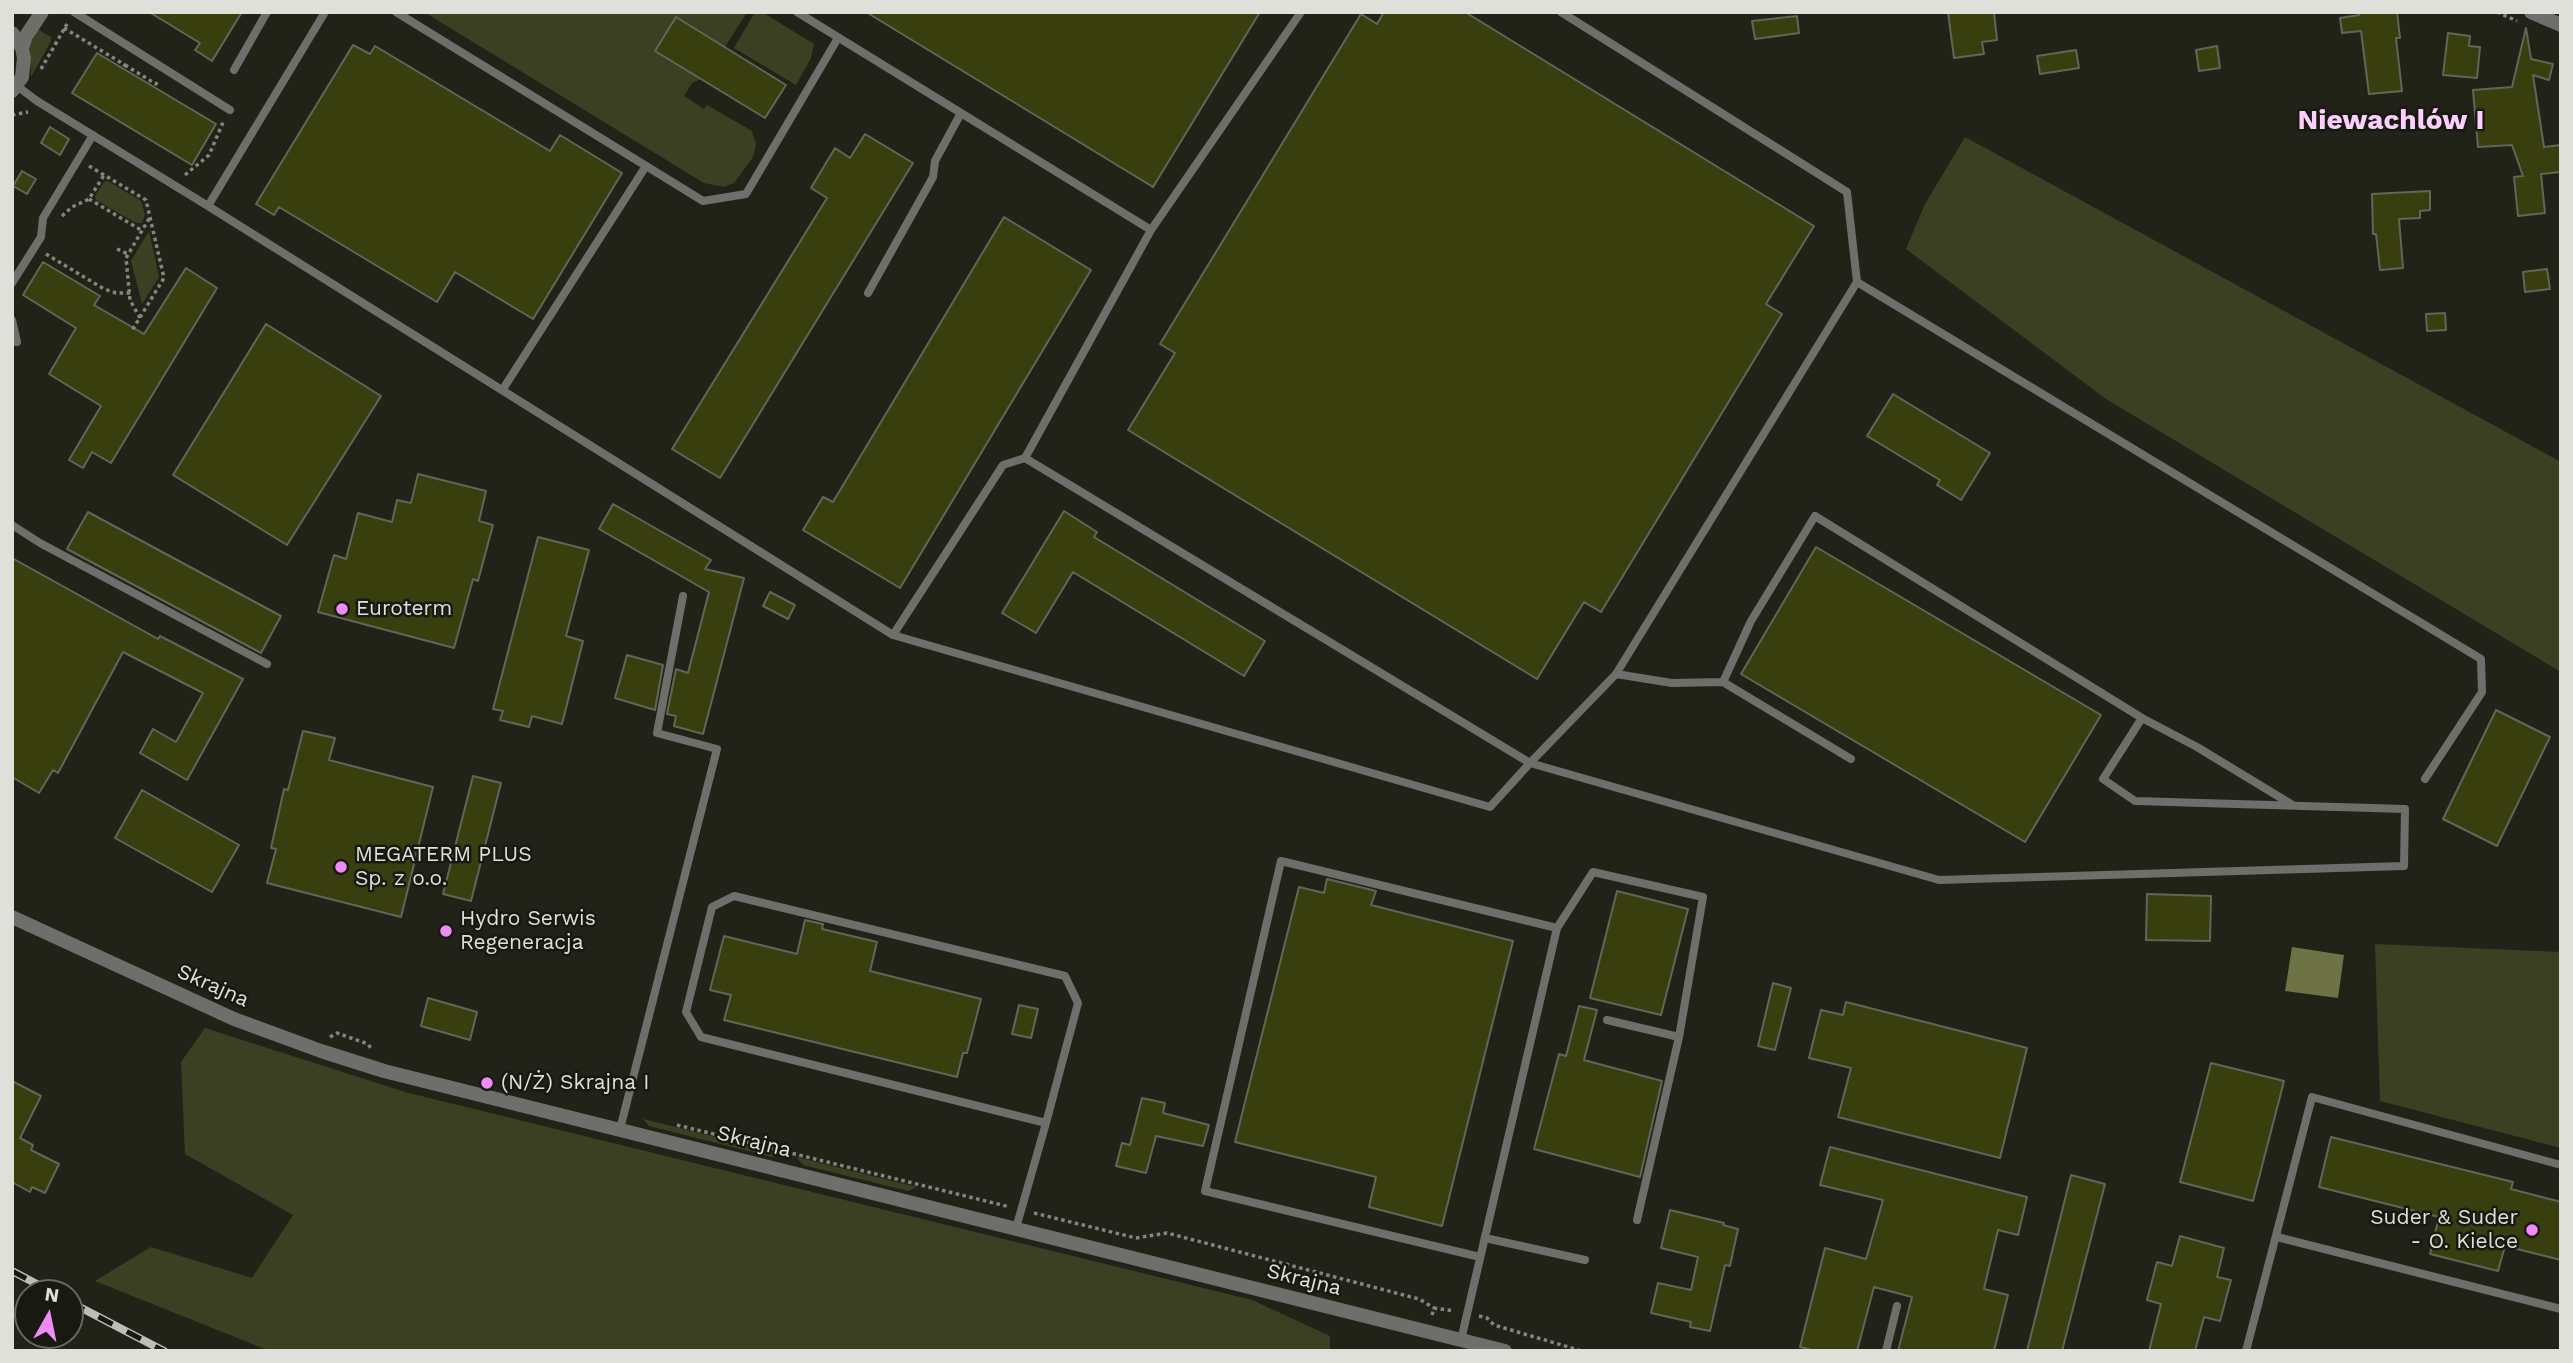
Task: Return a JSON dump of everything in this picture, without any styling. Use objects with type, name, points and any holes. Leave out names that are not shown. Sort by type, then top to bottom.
[{"type":"street","points":[[15,88],[24,67],[22,48],[26,36],[42,12]]},
{"type":"street","points":[[2531,12],[2561,25]]},
{"type":"street","points":[[12,33],[22,48]]},
{"type":"street","name":"Skrajna","points":[[12,917],[234,1019],[384,1071],[1504,1351]]},
{"type":"lane","points":[[74,12],[228,112]]},
{"type":"lane","points":[[234,70],[267,12]]},
{"type":"lane","points":[[208,206],[325,12]]},
{"type":"lane","points":[[396,12],[703,201],[746,194],[838,38]]},
{"type":"lane","points":[[797,12],[1151,230]]},
{"type":"lane","points":[[893,635],[1003,466],[1025,458],[1151,230],[1301,12]]},
{"type":"lane","points":[[15,88],[503,389],[893,635],[1490,807],[1616,674],[1857,282],[1847,192],[1561,12]]},
{"type":"lane","points":[[868,293],[933,177],[935,161],[961,113]]},
{"type":"lane","points":[[12,284],[41,237],[43,218],[93,135]]},
{"type":"lane","points":[[503,389],[646,166]]},
{"type":"lane","points":[[1857,282],[2481,659],[2482,692],[2425,779]]},
{"type":"lane","points":[[12,320],[17,342]]},
{"type":"lane","points":[[1025,458],[1530,764],[1938,880],[2404,866],[2405,809],[2135,801],[2103,779],[2143,718]]},
{"type":"lane","points":[[1723,682],[1751,621],[1815,516],[2143,718],[2197,747],[2294,806]]},
{"type":"lane","points":[[12,525],[40,543],[267,664]]},
{"type":"lane","points":[[620,1129],[717,749],[657,733],[683,596]]},
{"type":"lane","points":[[1616,674],[1672,683],[1723,682],[1851,759]]},
{"type":"lane","points":[[1480,1257],[1205,1191],[1281,861],[1557,928]]},
{"type":"lane","points":[[1461,1340],[1557,928],[1593,872],[1703,897],[1679,1037],[1637,1220]]},
{"type":"lane","points":[[1016,1228],[1046,1122],[1078,1003],[1065,976],[734,896],[712,907],[686,1012],[701,1037],[1046,1122]]},
{"type":"lane","points":[[1607,1020],[1679,1037]]},
{"type":"lane","points":[[2246,1351],[2312,1097],[2561,1164]]},
{"type":"lane","points":[[2277,1237],[2561,1309]]},
{"type":"lane","points":[[1485,1238],[1585,1260]]},
{"type":"lane","points":[[1886,1351],[1897,1306]]},
{"type":"path","points":[[64,28],[156,83]]},
{"type":"path","points":[[35,79],[61,35]]},
{"type":"path","points":[[77,42],[80,37]]},
{"type":"path","points":[[12,115],[31,112],[32,109]]},
{"type":"path","points":[[173,186],[209,155],[228,112]]},
{"type":"path","points":[[79,159],[146,200],[164,278],[131,332]]},
{"type":"path","points":[[62,216],[72,207],[89,199],[104,175]]},
{"type":"path","points":[[89,199],[142,231]]},
{"type":"path","points":[[140,318],[130,300],[126,258],[150,217]]},
{"type":"path","points":[[117,248],[128,255]]},
{"type":"path","points":[[47,254],[104,289],[116,293],[130,293]]},
{"type":"path","points":[[327,1038],[337,1032],[368,1044],[377,1056]]},
{"type":"path","points":[[676,1124],[1136,1238],[1167,1233],[1419,1299],[1434,1308],[1487,1318],[1494,1325],[1582,1351]]},
{"type":"path","points":[[1431,1321],[1434,1308]]},
{"type":"shaded area","points":[[424,12],[747,12],[725,47],[676,17],[656,51],[701,79],[692,83],[684,96],[704,109],[707,105],[752,131],[756,144],[753,157],[734,183],[724,187],[704,183]]},
{"type":"shaded area","points":[[755,12],[762,12],[814,44],[811,58],[796,85],[734,48]]},
{"type":"shaded area","points":[[37,29],[51,37],[51,41],[31,77],[30,46]]},
{"type":"shaded area","points":[[1965,137],[2561,462],[2561,672],[2106,399],[1906,249],[1925,204]]},
{"type":"shaded area","points":[[108,181],[141,201],[145,214],[142,223],[136,223],[96,200],[95,196],[104,182]]},
{"type":"shaded area","points":[[149,231],[159,277],[142,304],[131,261]]},
{"type":"shaded area","points":[[2375,944],[2561,952],[2561,1148],[2380,1101]]},
{"type":"shaded area","points":[[2292,947],[2344,955],[2338,998],[2285,991]]},
{"type":"shaded area","points":[[205,1028],[405,1092],[1252,1300],[1330,1336],[1330,1351],[270,1351],[95,1281],[151,1247],[252,1278],[293,1215],[185,1154],[181,1062]]},
{"type":"shaded area","points":[[643,1119],[780,1153],[772,1157],[649,1126]]},
{"type":"shaded area","points":[[796,1157],[917,1187],[908,1191],[803,1165]]},
{"type":"building","points":[[149,12],[242,12],[212,61],[195,50],[200,43]]},
{"type":"building","points":[[866,12],[1260,12],[1153,187]]},
{"type":"building","points":[[1384,12],[1465,12],[1814,226],[1766,304],[1782,314],[1601,612],[1584,602],[1537,679],[1128,430],[1175,353],[1160,344],[1361,14],[1377,24]]},
{"type":"building","points":[[1948,12],[1994,12],[1997,40],[1982,42],[1984,54],[1954,58]]},
{"type":"building","points":[[2359,12],[2397,12],[2400,38],[2396,38],[2402,91],[2369,94],[2361,31],[2342,33],[2340,18],[2359,15]]},
{"type":"building","points":[[1797,16],[1799,33],[1755,39],[1752,21]]},
{"type":"building","points":[[676,17],[786,85],[765,118],[655,51]]},
{"type":"building","points":[[2526,28],[2531,59],[2553,64],[2549,80],[2533,75],[2544,147],[2561,145],[2561,172],[2541,174],[2545,213],[2518,216],[2514,177],[2523,176],[2512,145],[2478,147],[2473,90],[2512,87]]},
{"type":"building","points":[[2448,33],[2470,36],[2469,46],[2480,47],[2477,78],[2443,75]]},
{"type":"building","points":[[353,45],[370,54],[375,46],[550,151],[560,135],[622,173],[533,319],[455,272],[437,302],[279,207],[274,215],[256,204]]},
{"type":"building","points":[[2217,46],[2220,68],[2199,71],[2196,50]]},
{"type":"building","points":[[2076,50],[2079,68],[2040,74],[2037,56]]},
{"type":"building","points":[[97,53],[216,124],[192,165],[72,93]]},
{"type":"building","points":[[50,127],[69,139],[60,155],[41,143]]},
{"type":"building","points":[[865,134],[913,163],[720,478],[672,449],[827,198],[811,188],[835,148],[850,158]]},
{"type":"building","points":[[22,171],[36,179],[27,194],[13,186]]},
{"type":"building","points":[[2430,191],[2430,210],[2420,211],[2420,218],[2399,219],[2403,268],[2380,270],[2376,234],[2373,234],[2372,194]]},
{"type":"building","points":[[1004,217],[1091,270],[900,588],[803,530],[823,497],[833,502]]},
{"type":"building","points":[[43,262],[100,296],[94,305],[144,334],[186,268],[217,288],[111,463],[92,452],[83,468],[69,460],[101,406],[49,374],[76,328],[23,295]]},
{"type":"building","points":[[2547,269],[2550,289],[2525,292],[2523,272]]},
{"type":"building","points":[[2445,313],[2446,330],[2427,331],[2426,314]]},
{"type":"building","points":[[266,324],[381,396],[287,545],[173,475]]},
{"type":"building","points":[[1893,394],[1990,453],[1961,500],[1937,485],[1940,480],[1867,436]]},
{"type":"building","points":[[418,474],[486,491],[479,521],[493,525],[478,581],[473,579],[454,648],[318,612],[334,555],[346,559],[358,513],[392,522],[397,500],[411,503]]},
{"type":"building","points":[[613,504],[711,560],[705,569],[744,578],[703,734],[674,726],[676,716],[667,714],[676,669],[688,673],[709,592],[599,529]]},
{"type":"building","points":[[1064,511],[1097,532],[1094,537],[1265,641],[1244,676],[1073,572],[1036,633],[1002,613]]},
{"type":"building","points":[[88,512],[281,616],[261,653],[67,549]]},
{"type":"building","points":[[538,537],[589,550],[566,636],[583,641],[562,724],[532,716],[529,727],[500,720],[503,711],[493,709]]},
{"type":"building","points":[[1816,547],[2101,715],[2025,842],[1741,674]]},
{"type":"building","points":[[12,558],[158,639],[160,636],[243,679],[187,780],[140,753],[153,729],[176,742],[203,693],[123,652],[58,773],[53,770],[39,793],[12,777]]},
{"type":"building","points":[[770,592],[795,605],[788,619],[763,606]]},
{"type":"building","points":[[627,655],[663,665],[655,710],[615,698]]},
{"type":"building","points":[[2496,710],[2550,737],[2497,846],[2443,819]]},
{"type":"building","points":[[303,731],[335,738],[329,760],[433,787],[401,917],[267,883],[276,849],[271,848],[284,789],[288,790]]},
{"type":"building","points":[[473,776],[501,783],[471,901],[443,894]]},
{"type":"building","points":[[142,790],[239,845],[212,892],[115,838]]},
{"type":"building","points":[[1327,879],[1376,891],[1371,905],[1513,941],[1442,1226],[1369,1207],[1376,1177],[1235,1142],[1299,887],[1324,893]]},
{"type":"building","points":[[1617,891],[1688,909],[1661,1015],[1590,998]]},
{"type":"building","points":[[2147,894],[2211,896],[2210,941],[2146,940]]},
{"type":"building","points":[[805,920],[823,924],[822,929],[877,942],[870,971],[981,999],[967,1053],[963,1053],[957,1077],[724,1020],[731,995],[710,990],[724,936],[797,954]]},
{"type":"building","points":[[1773,983],[1791,988],[1775,1050],[1758,1046]]},
{"type":"building","points":[[428,998],[477,1012],[470,1040],[421,1026]]},
{"type":"building","points":[[1846,1002],[2027,1048],[2000,1158],[1838,1117],[1851,1068],[1809,1058],[1821,1010],[1843,1015]]},
{"type":"building","points":[[1019,1005],[1038,1009],[1031,1038],[1012,1034]]},
{"type":"building","points":[[1579,1006],[1597,1010],[1584,1060],[1662,1081],[1640,1177],[1534,1149],[1559,1054],[1566,1056]]},
{"type":"building","points":[[2211,1063],[2284,1081],[2253,1201],[2180,1182]]},
{"type":"building","points":[[12,1081],[41,1096],[20,1138],[33,1145],[31,1150],[59,1164],[45,1193],[32,1187],[30,1192],[12,1182]]},
{"type":"building","points":[[1142,1098],[1165,1103],[1163,1113],[1209,1125],[1203,1146],[1156,1136],[1146,1173],[1116,1166],[1122,1143],[1130,1145]]},
{"type":"building","points":[[2331,1137],[2513,1182],[2511,1189],[2561,1202],[2561,1260],[2505,1246],[2498,1271],[2430,1254],[2439,1217],[2319,1187]]},
{"type":"building","points":[[1830,1147],[2027,1197],[2018,1235],[1998,1230],[1984,1289],[2008,1295],[1994,1351],[1898,1351],[1912,1297],[1874,1287],[1857,1351],[1816,1351],[1800,1347],[1825,1248],[1866,1259],[1883,1200],[1820,1185]]},
{"type":"building","points":[[2071,1175],[2105,1184],[2062,1351],[2027,1351]]},
{"type":"building","points":[[1670,1210],[1738,1229],[1730,1266],[1725,1265],[1710,1331],[1690,1327],[1691,1322],[1651,1313],[1658,1283],[1691,1290],[1698,1257],[1661,1248]]},
{"type":"building","points":[[2180,1236],[2224,1248],[2217,1277],[2231,1280],[2220,1321],[2204,1317],[2195,1351],[2149,1351],[2161,1304],[2147,1300],[2157,1262],[2172,1266]]},
{"type":"railway","points":[[12,1271],[27,1279]]},
{"type":"railway","points":[[84,1309],[164,1351]]},
{"type":"place","name":"Euroterm","points":[[342,609]]},
{"type":"place","name":"MEGATERM PLUS Sp. z o.o.","points":[[341,867]]},
{"type":"place","name":"Hydro Serwis Regeneracja","points":[[446,931]]},
{"type":"place","name":"(N/Ż) Skrajna I","points":[[487,1083]]},
{"type":"place","name":"Suder & Suder - O. Kielce","points":[[2532,1230]]},
{"type":"district","name":"Niewachlów I","points":[[2391,121]]}]
